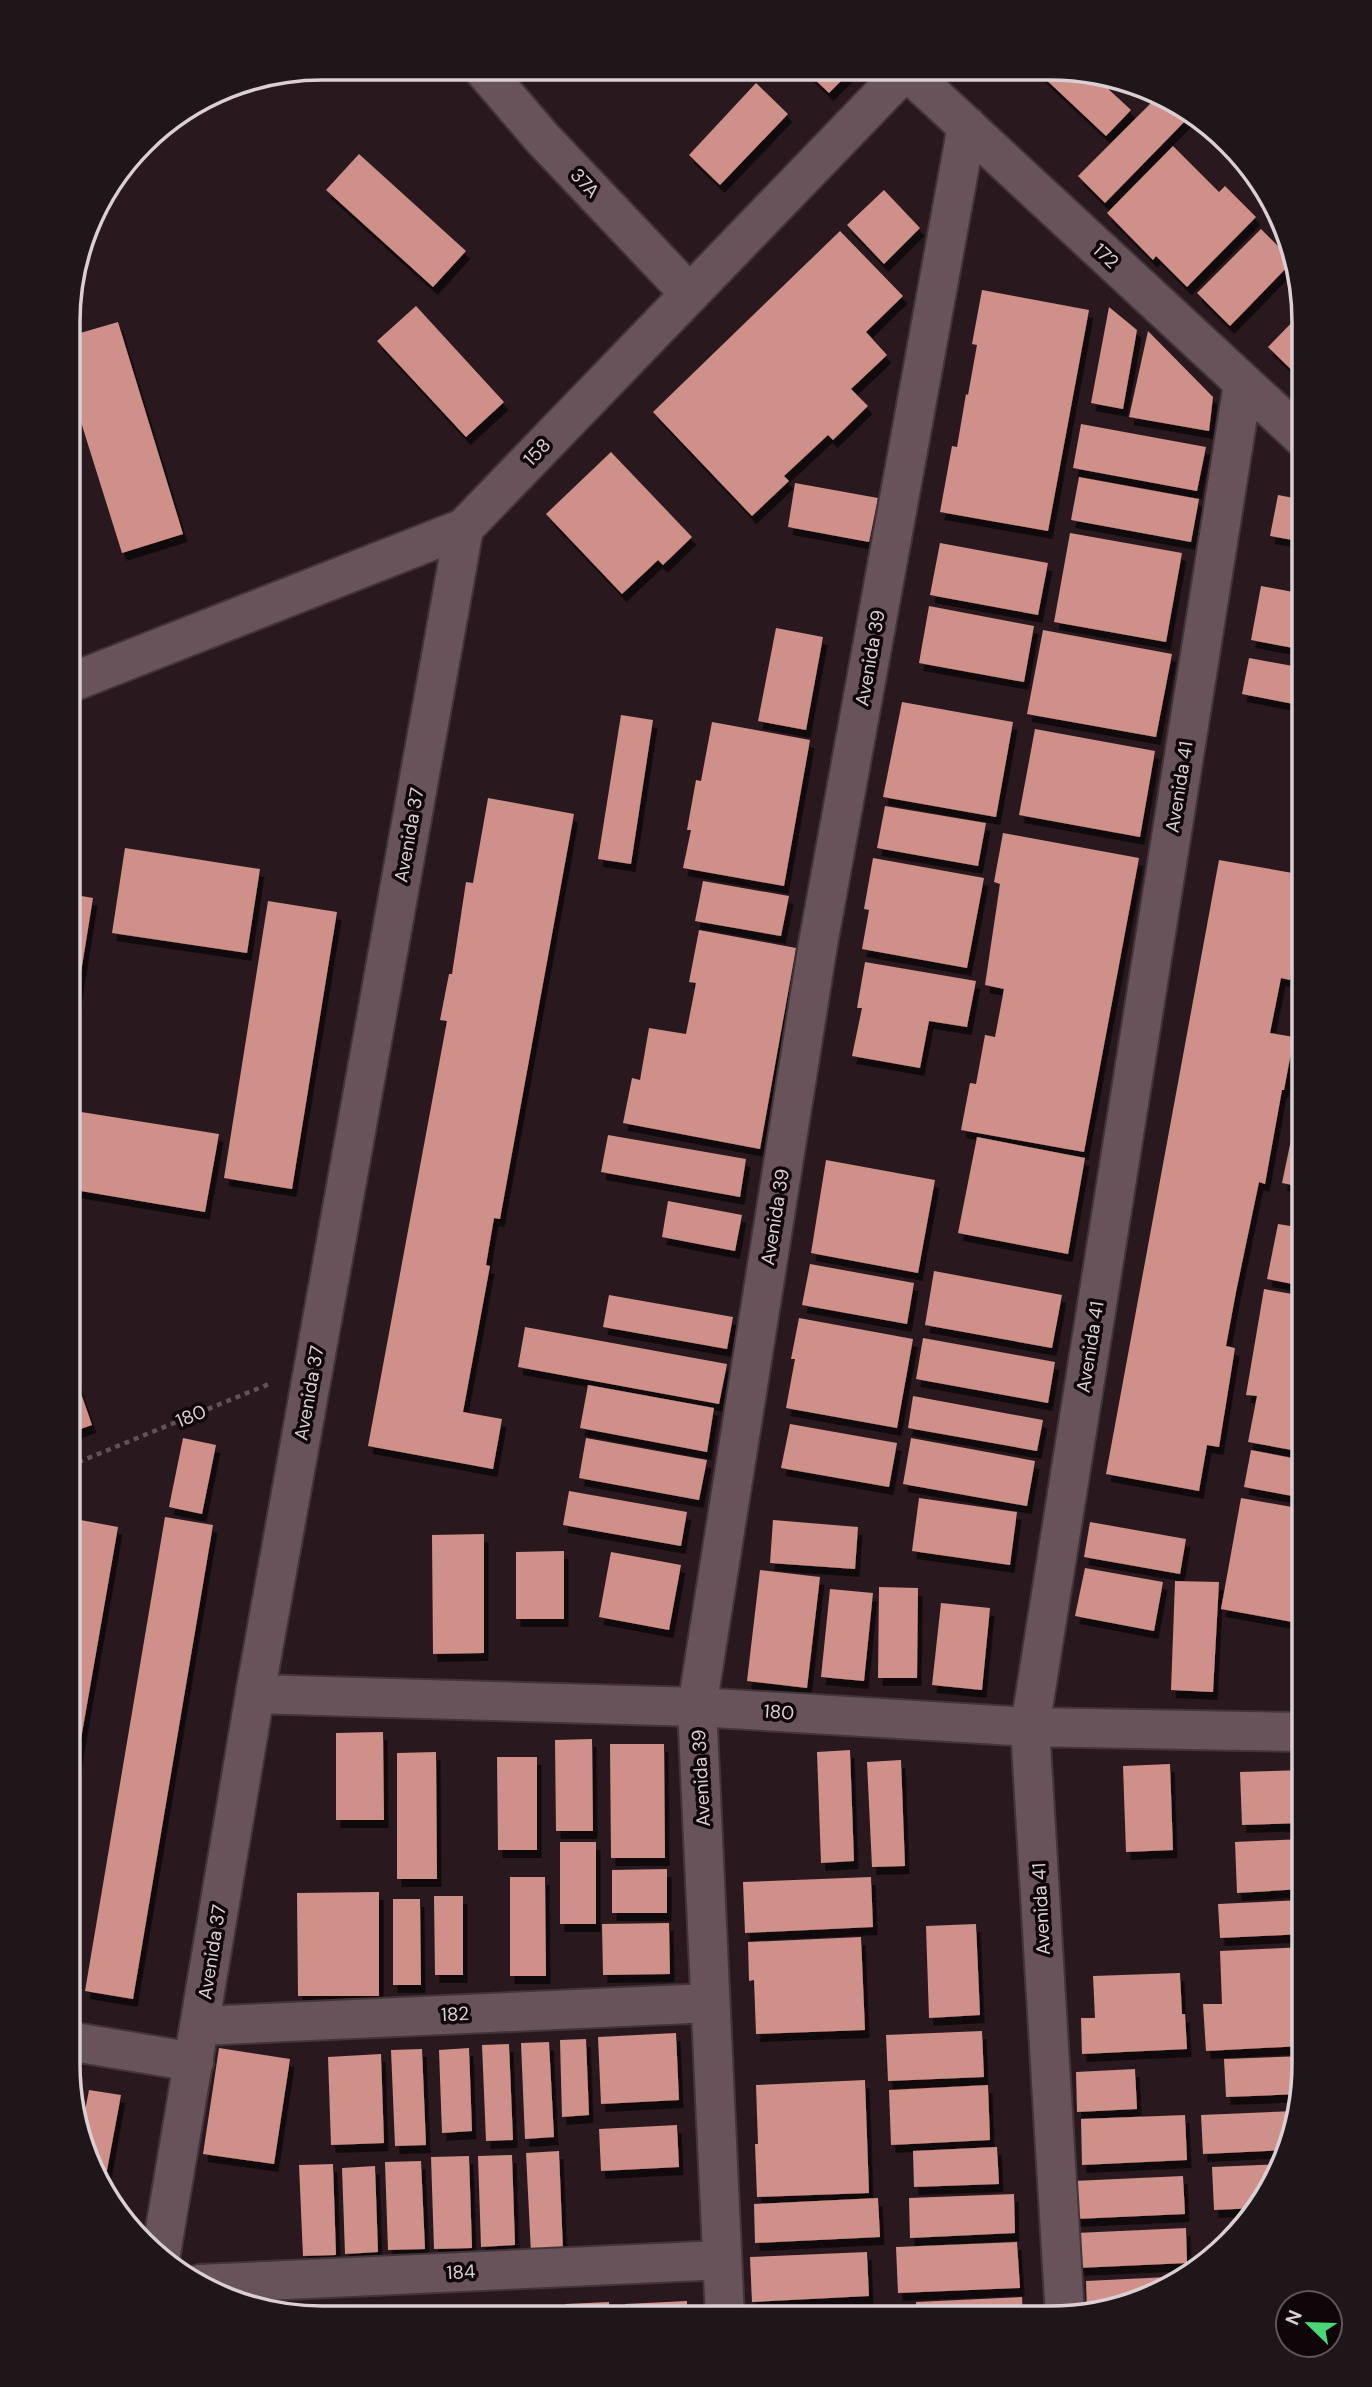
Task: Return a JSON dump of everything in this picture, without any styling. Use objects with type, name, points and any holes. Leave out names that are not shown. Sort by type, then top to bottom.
[{"type":"street","name":"158","points":[[80,679],[464,528],[898,80]]},
{"type":"street","name":"172","points":[[915,80],[1292,428]]},
{"type":"street","name":"37A","points":[[493,81],[543,139],[690,294]]},
{"type":"street","name":"Avenida 39","points":[[724,2306],[698,1707],[818,944],[967,127]]},
{"type":"street","name":"Avenida 41","points":[[1064,2306],[1030,1727],[1243,384]]},
{"type":"street","name":"Avenida 37","points":[[162,2245],[255,1694],[464,528]]},
{"type":"street","name":"180","points":[[255,1694],[698,1707],[1030,1727],[1291,1732]]},
{"type":"street","name":"182","points":[[80,2041],[197,2044],[710,2003]]},
{"type":"street","name":"184","points":[[220,2283],[722,2260]]},
{"type":"path","name":"180","points":[[80,1462],[314,1367]]},
{"type":"building","points":[[816,80],[842,80],[829,93]]},
{"type":"building","points":[[1046,80],[1107,88],[1131,110],[1106,136]]},
{"type":"building","points":[[756,83],[788,114],[720,185],[689,155]]},
{"type":"building","points":[[1151,103],[1185,121],[1105,203],[1078,176]]},
{"type":"building","points":[[1173,146],[1219,192],[1225,186],[1256,217],[1187,287],[1156,256],[1153,260],[1107,213]]},
{"type":"building","points":[[359,154],[466,251],[433,287],[326,190]]},
{"type":"building","points":[[884,190],[920,228],[884,264],[847,225]]},
{"type":"building","points":[[1261,229],[1280,248],[1285,269],[1230,326],[1197,293]]},
{"type":"building","points":[[840,231],[903,296],[866,332],[887,355],[851,389],[868,406],[833,440],[828,435],[784,476],[789,481],[752,516],[653,412]]},
{"type":"building","points":[[982,290],[1089,310],[1048,531],[940,512],[952,446],[957,447],[966,394],[968,395],[977,345],[972,344]]},
{"type":"building","points":[[416,306],[504,402],[466,437],[377,341]]},
{"type":"building","points":[[1109,307],[1137,330],[1123,409],[1091,403]]},
{"type":"building","points":[[118,322],[183,534],[122,553],[80,419],[80,333]]},
{"type":"building","points":[[1292,322],[1292,370],[1268,347]]},
{"type":"building","points":[[1148,331],[1213,397],[1209,431],[1129,417]]},
{"type":"building","points":[[1081,424],[1206,447],[1197,491],[1073,468]]},
{"type":"building","points":[[611,452],[692,537],[663,565],[658,560],[622,594],[546,514]]},
{"type":"building","points":[[1079,477],[1199,499],[1191,542],[1071,520]]},
{"type":"building","points":[[795,483],[878,498],[869,542],[788,527]]},
{"type":"building","points":[[1278,495],[1292,498],[1292,540],[1270,536]]},
{"type":"building","points":[[1070,533],[1182,553],[1166,642],[1054,622]]},
{"type":"building","points":[[940,543],[1048,563],[1038,615],[930,595]]},
{"type":"building","points":[[1261,586],[1292,592],[1292,648],[1251,640]]},
{"type":"building","points":[[929,606],[1034,626],[1024,682],[919,663]]},
{"type":"building","points":[[776,628],[823,637],[806,730],[758,721]]},
{"type":"building","points":[[1043,630],[1172,654],[1156,737],[1027,714]]},
{"type":"building","points":[[1249,658],[1292,666],[1292,704],[1242,694]]},
{"type":"building","points":[[902,702],[1013,722],[996,817],[883,797]]},
{"type":"building","points":[[621,715],[653,720],[631,864],[598,859]]},
{"type":"building","points":[[712,722],[810,740],[784,886],[683,868],[691,830],[687,830],[696,780],[701,781]]},
{"type":"building","points":[[1035,729],[1155,751],[1140,837],[1019,815]]},
{"type":"building","points":[[488,798],[574,814],[500,1219],[494,1218],[486,1265],[490,1266],[463,1412],[502,1419],[493,1469],[368,1446],[447,1021],[440,1020],[449,974],[452,974],[466,882],[473,883]]},
{"type":"building","points":[[885,806],[986,823],[978,866],[877,848]]},
{"type":"building","points":[[1003,833],[1139,858],[1084,1152],[961,1130],[970,1083],[976,1084],[985,1035],[995,1037],[1004,989],[985,985],[1000,884],[994,882]]},
{"type":"building","points":[[125,848],[260,869],[247,953],[112,933]]},
{"type":"building","points":[[873,858],[984,878],[967,968],[862,949],[869,910],[864,909]]},
{"type":"building","points":[[1219,860],[1292,873],[1292,971],[1290,980],[1281,978],[1270,1033],[1292,1037],[1292,1050],[1265,1184],[1259,1182],[1226,1346],[1235,1348],[1219,1447],[1207,1445],[1199,1491],[1106,1474]]},
{"type":"building","points":[[703,881],[789,896],[781,936],[695,921]]},
{"type":"building","points":[[80,896],[93,898],[80,978]]},
{"type":"building","points":[[268,901],[337,912],[292,1189],[224,1178]]},
{"type":"building","points":[[699,930],[796,948],[760,1149],[623,1123],[632,1078],[640,1080],[649,1028],[686,1034],[696,983],[689,982]]},
{"type":"building","points":[[865,962],[976,981],[967,1027],[929,1021],[920,1068],[852,1056],[862,1008],[857,1008]]},
{"type":"building","points":[[80,1112],[219,1134],[205,1212],[80,1191]]},
{"type":"building","points":[[608,1135],[746,1159],[740,1197],[601,1172]]},
{"type":"building","points":[[977,1137],[1085,1158],[1068,1254],[958,1233]]},
{"type":"building","points":[[1292,1137],[1292,1185],[1282,1183]]},
{"type":"building","points":[[826,1160],[935,1180],[918,1273],[811,1253]]},
{"type":"building","points":[[668,1201],[742,1215],[735,1251],[662,1237]]},
{"type":"building","points":[[1278,1224],[1291,1226],[1291,1284],[1267,1279]]},
{"type":"building","points":[[810,1264],[914,1283],[907,1324],[802,1305]]},
{"type":"building","points":[[934,1271],[1062,1295],[1052,1348],[925,1325]]},
{"type":"building","points":[[1264,1289],[1291,1294],[1291,1450],[1248,1442],[1257,1396],[1246,1395]]},
{"type":"building","points":[[609,1295],[733,1317],[727,1349],[603,1327]]},
{"type":"building","points":[[799,1318],[913,1339],[897,1428],[786,1408]]},
{"type":"building","points":[[525,1327],[727,1364],[719,1404],[518,1367]]},
{"type":"building","points":[[923,1338],[1055,1362],[1048,1403],[916,1379]]},
{"type":"building","points":[[588,1385],[714,1408],[707,1452],[580,1428]]},
{"type":"building","points":[[80,1391],[92,1425],[80,1429]]},
{"type":"building","points":[[913,1396],[1043,1420],[1037,1451],[908,1428]]},
{"type":"building","points":[[790,1424],[897,1443],[889,1487],[781,1468]]},
{"type":"building","points":[[183,1438],[216,1445],[202,1514],[169,1507]]},
{"type":"building","points":[[586,1438],[707,1460],[699,1500],[579,1478]]},
{"type":"building","points":[[911,1438],[1035,1461],[1027,1506],[903,1484]]},
{"type":"building","points":[[1251,1450],[1291,1458],[1291,1496],[1244,1487]]},
{"type":"building","points":[[569,1491],[687,1512],[681,1546],[563,1525]]},
{"type":"building","points":[[919,1498],[1017,1512],[1010,1565],[912,1551]]},
{"type":"building","points":[[1241,1498],[1291,1507],[1291,1622],[1221,1609]]},
{"type":"building","points":[[165,1517],[213,1525],[133,1999],[85,1991]]},
{"type":"building","points":[[80,1520],[118,1527],[80,1745]]},
{"type":"building","points":[[773,1520],[858,1527],[855,1569],[770,1563]]},
{"type":"building","points":[[1090,1522],[1186,1539],[1180,1574],[1084,1557]]},
{"type":"building","points":[[484,1534],[484,1653],[433,1654],[432,1535]]},
{"type":"building","points":[[564,1551],[564,1619],[516,1619],[516,1552]]},
{"type":"building","points":[[611,1552],[681,1565],[669,1630],[599,1617]]},
{"type":"building","points":[[1085,1568],[1163,1582],[1154,1631],[1075,1616]]},
{"type":"building","points":[[760,1570],[820,1577],[807,1688],[747,1681]]},
{"type":"building","points":[[1175,1581],[1219,1582],[1213,1692],[1171,1690]]},
{"type":"building","points":[[879,1587],[918,1588],[917,1678],[878,1678]]},
{"type":"building","points":[[830,1589],[873,1593],[864,1681],[821,1677]]},
{"type":"building","points":[[941,1603],[990,1608],[982,1690],[932,1685]]},
{"type":"building","points":[[383,1732],[384,1820],[336,1820],[336,1733]]},
{"type":"building","points":[[592,1739],[593,1831],[556,1831],[555,1740]]},
{"type":"building","points":[[610,1744],[664,1744],[665,1858],[611,1858]]},
{"type":"building","points":[[850,1750],[854,1861],[821,1863],[817,1752]]},
{"type":"building","points":[[436,1752],[437,1879],[397,1879],[397,1753]]},
{"type":"building","points":[[497,1757],[537,1757],[537,1850],[498,1850]]},
{"type":"building","points":[[901,1760],[905,1866],[872,1867],[867,1762]]},
{"type":"building","points":[[1170,1764],[1173,1850],[1126,1852],[1123,1766]]},
{"type":"building","points":[[1291,1770],[1291,1823],[1242,1825],[1240,1772]]},
{"type":"building","points":[[1291,1840],[1291,1890],[1237,1893],[1235,1842]]},
{"type":"building","points":[[560,1842],[596,1842],[596,1924],[560,1924]]},
{"type":"building","points":[[667,1869],[667,1913],[612,1913],[612,1870]]},
{"type":"building","points":[[510,1877],[545,1877],[546,1976],[510,1976]]},
{"type":"building","points":[[871,1877],[873,1927],[745,1933],[743,1882]]},
{"type":"building","points":[[379,1892],[379,1996],[298,1996],[297,1893]]},
{"type":"building","points":[[434,1896],[463,1896],[463,1975],[435,1975]]},
{"type":"building","points":[[393,1899],[420,1899],[421,1985],[393,1985]]},
{"type":"building","points":[[1291,1901],[1291,1935],[1220,1938],[1218,1904]]},
{"type":"building","points":[[669,1923],[670,1974],[603,1975],[602,1924]]},
{"type":"building","points":[[976,1924],[980,2015],[929,2018],[926,1926]]},
{"type":"building","points":[[861,1937],[865,2030],[756,2034],[754,1980],[749,1981],[748,1942]]},
{"type":"building","points":[[1291,1948],[1291,2047],[1206,2051],[1203,2004],[1222,2004],[1220,1951]]},
{"type":"building","points":[[1180,1973],[1187,2049],[1082,2054],[1081,2018],[1095,2018],[1093,1976]]},
{"type":"building","points":[[982,2031],[984,2077],[888,2081],[886,2035]]},
{"type":"building","points":[[676,2033],[679,2100],[601,2104],[598,2037]]},
{"type":"building","points":[[586,2039],[589,2115],[562,2117],[560,2040]]},
{"type":"building","points":[[549,2042],[554,2137],[525,2139],[521,2043]]},
{"type":"building","points":[[509,2044],[513,2140],[486,2141],[482,2045]]},
{"type":"building","points":[[219,2048],[290,2059],[274,2164],[203,2154]]},
{"type":"building","points":[[469,2048],[472,2131],[442,2133],[439,2050]]},
{"type":"building","points":[[422,2049],[426,2145],[395,2146],[391,2050]]},
{"type":"building","points":[[381,2054],[384,2143],[331,2145],[328,2057]]},
{"type":"building","points":[[1291,2056],[1289,2094],[1226,2097],[1224,2059]]},
{"type":"building","points":[[1135,2069],[1137,2109],[1077,2112],[1076,2072]]},
{"type":"building","points":[[865,2080],[869,2193],[757,2197],[756,2085]]},
{"type":"building","points":[[988,2085],[990,2140],[891,2145],[889,2090]]},
{"type":"building","points":[[89,2090],[121,2095],[106,2173],[93,2142],[85,2111]]},
{"type":"building","points":[[1287,2111],[1275,2151],[1203,2154],[1201,2115]]},
{"type":"building","points":[[1185,2115],[1187,2160],[1082,2165],[1081,2119]]},
{"type":"building","points":[[677,2125],[679,2167],[601,2171],[599,2129]]},
{"type":"building","points":[[997,2147],[999,2184],[914,2187],[913,2151]]},
{"type":"building","points":[[559,2151],[563,2251],[531,2253],[526,2153]]},
{"type":"building","points":[[512,2155],[515,2245],[481,2247],[478,2156]]},
{"type":"building","points":[[469,2156],[472,2248],[434,2249],[431,2157]]},
{"type":"building","points":[[421,2161],[425,2249],[388,2250],[385,2162]]},
{"type":"building","points":[[333,2164],[336,2255],[303,2256],[299,2165]]},
{"type":"building","points":[[1270,2165],[1244,2209],[1214,2210],[1212,2167]]},
{"type":"building","points":[[375,2166],[378,2252],[345,2254],[342,2168]]},
{"type":"building","points":[[1183,2176],[1185,2214],[1075,2219],[1073,2181]]},
{"type":"building","points":[[1014,2194],[1015,2233],[910,2238],[909,2198]]},
{"type":"building","points":[[878,2198],[880,2237],[755,2243],[754,2204]]},
{"type":"building","points":[[1186,2228],[1187,2263],[1077,2268],[1076,2233]]},
{"type":"building","points":[[1017,2242],[1020,2288],[898,2293],[896,2247]]},
{"type":"building","points":[[867,2252],[869,2296],[752,2302],[750,2257]]},
{"type":"building","points":[[1164,2277],[1127,2294],[1087,2303],[1086,2281]]},
{"type":"building","points":[[1022,2297],[1022,2306],[916,2306],[916,2302]]},
{"type":"building","points":[[687,2301],[687,2306],[625,2304]]},
{"type":"building","points":[[609,2302],[609,2306],[565,2306]]}]
